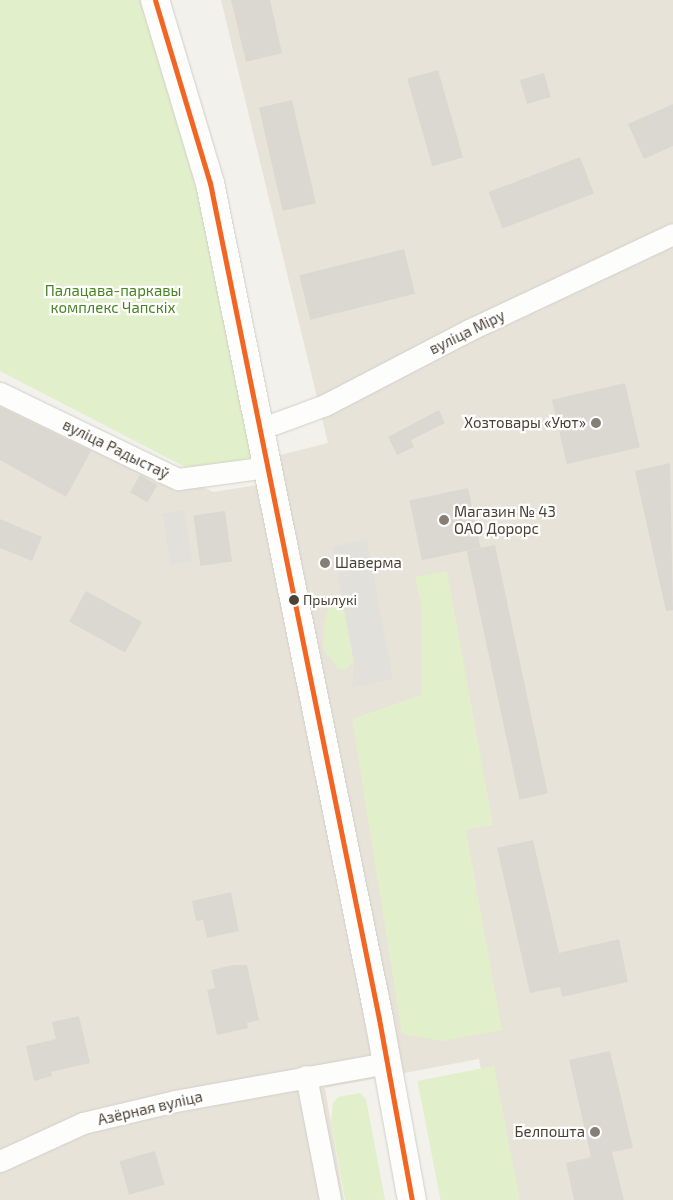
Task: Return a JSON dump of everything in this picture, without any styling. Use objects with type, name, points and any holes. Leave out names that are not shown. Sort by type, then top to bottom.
[{"type":"street","points":[[155,0],[210,183],[387,1062],[412,1200]]},
{"type":"street","name":"вуліца Міру","points":[[260,429],[325,404],[469,330],[673,234]]},
{"type":"street","name":"вуліца Радыстаў","points":[[0,393],[178,479],[268,467]]},
{"type":"street","name":"Азёрная вуліца","points":[[0,1161],[83,1123],[175,1101],[387,1062]]},
{"type":"street","points":[[306,1076],[330,1200]]},
{"type":"shaded area","points":[[221,0],[673,0],[673,1200],[505,1200],[479,1059],[325,1088],[344,1200],[0,1200],[0,382],[213,492],[277,482],[276,456],[328,443]]},
{"type":"shaded area","points":[[184,510],[192,561],[170,565],[162,513]]},
{"type":"shaded area","points":[[367,540],[393,679],[352,688],[354,662],[332,546]]},
{"type":"green space","name":"Палацава-паркавы комплекс Чапскіх","points":[[0,0],[148,0],[206,189],[264,477],[218,484],[0,371]]},
{"type":"green space","points":[[447,571],[493,825],[466,830],[502,1030],[443,1041],[402,1034],[352,719],[421,695],[421,603],[415,577]]},
{"type":"green space","points":[[343,602],[354,662],[346,669],[338,669],[323,649],[323,627],[328,609]]},
{"type":"green space","points":[[494,1066],[520,1200],[441,1200],[417,1081]]},
{"type":"green space","points":[[360,1093],[366,1099],[385,1200],[345,1200],[331,1122],[333,1103],[338,1097]]},
{"type":"building","points":[[231,0],[270,0],[282,53],[246,62]]},
{"type":"building","points":[[438,70],[463,157],[432,166],[407,79]]},
{"type":"building","points":[[544,73],[551,97],[527,104],[520,80]]},
{"type":"building","points":[[292,100],[316,203],[283,211],[259,108]]},
{"type":"building","points":[[673,104],[673,146],[644,159],[628,124]]},
{"type":"building","points":[[580,157],[594,193],[502,229],[489,192]]},
{"type":"building","points":[[404,249],[415,294],[310,320],[299,275]]},
{"type":"building","name":"Хозтовары «Уют»","points":[[625,383],[640,447],[567,464],[552,400]]},
{"type":"building","points":[[0,407],[91,451],[66,497],[0,460]]},
{"type":"building","points":[[439,410],[445,423],[411,440],[414,447],[397,455],[388,437]]},
{"type":"building","points":[[670,463],[673,610],[666,611],[635,471]]},
{"type":"building","points":[[140,475],[157,485],[147,502],[130,492]]},
{"type":"building","name":"Магазин № 43 ОАО Дорорс","points":[[468,488],[481,548],[422,560],[409,500]]},
{"type":"building","points":[[225,511],[232,562],[200,566],[193,515]]},
{"type":"building","points":[[0,519],[42,537],[32,561],[0,548]]},
{"type":"building","points":[[495,545],[548,793],[519,799],[467,551]]},
{"type":"building","points":[[86,591],[142,622],[125,653],[69,622]]},
{"type":"building","points":[[533,840],[559,953],[619,939],[628,982],[562,997],[560,987],[530,993],[497,848]]},
{"type":"building","points":[[231,892],[239,931],[207,938],[203,920],[196,921],[192,901]]},
{"type":"building","points":[[233,965],[247,965],[259,1020],[247,1023],[248,1028],[217,1035],[207,990],[215,988],[211,970]]},
{"type":"building","points":[[79,1016],[90,1063],[51,1072],[52,1076],[34,1081],[26,1046],[56,1039],[52,1022]]},
{"type":"building","points":[[610,1051],[633,1148],[612,1152],[624,1200],[574,1200],[566,1163],[591,1157],[569,1060]]},
{"type":"building","points":[[155,1151],[165,1185],[129,1195],[119,1161]]},
{"type":"transit line","points":[[155,0],[210,183],[379,1019],[412,1200]]},
{"type":"place","name":"Хозтовары «Уют»","points":[[596,423]]},
{"type":"place","name":"Магазин № 43 ОАО Дорорс","points":[[444,520]]},
{"type":"place","name":"Шаверма","points":[[325,563]]},
{"type":"place","name":"Прылукі","points":[[294,600]]},
{"type":"place","name":"Белпошта","points":[[595,1132]]}]
